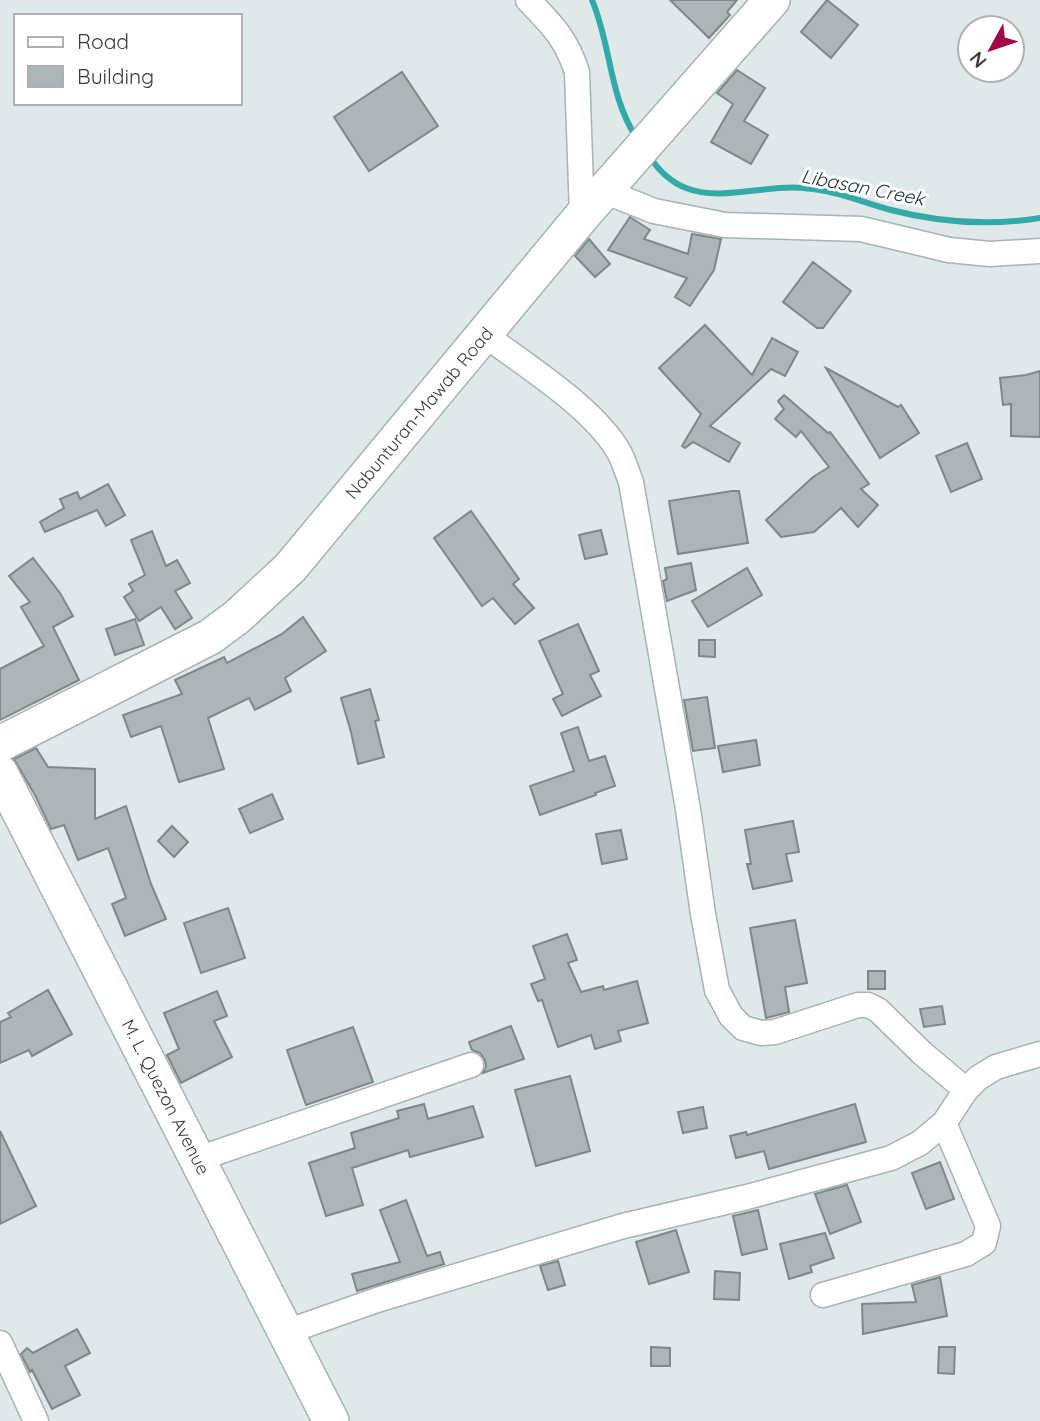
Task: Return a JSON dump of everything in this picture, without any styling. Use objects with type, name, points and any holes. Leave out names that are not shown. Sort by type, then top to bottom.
[{"type":"main road","name":"Nabunturan-Mawab Road","points":[[0,744],[210,637],[237,617],[290,568],[603,193],[772,0]]},
{"type":"main road","name":"M. L. Quezon Avenue","points":[[0,773],[331,1421]]},
{"type":"street","points":[[528,0],[554,27],[570,50],[603,193],[653,211],[725,225],[861,229],[949,250],[990,254],[1040,251]]},
{"type":"street","points":[[485,335],[572,400],[605,433],[619,452],[631,482],[717,990],[731,1016],[743,1028],[761,1033],[775,1032],[858,1005],[869,1005],[878,1010],[922,1054],[966,1090]]},
{"type":"street","points":[[286,1332],[377,1300],[623,1226],[747,1197],[891,1158],[920,1143],[944,1123],[966,1090],[978,1078],[996,1067],[1040,1054]]},
{"type":"street","points":[[198,1159],[471,1065]]},
{"type":"street","points":[[823,1294],[966,1254],[984,1243],[988,1226],[944,1123]]},
{"type":"street","points":[[0,1343],[36,1421]]},
{"type":"building","points":[[670,0],[737,0],[727,12],[730,15],[709,38]]},
{"type":"building","points":[[827,0],[858,25],[831,58],[801,32]]},
{"type":"building","points":[[737,70],[765,88],[744,121],[768,135],[751,164],[711,142],[733,104],[717,93]]},
{"type":"building","points":[[402,72],[438,126],[369,171],[334,117]]},
{"type":"building","points":[[630,217],[650,230],[644,239],[688,254],[692,234],[721,239],[714,270],[690,306],[675,297],[687,278],[608,250]]},
{"type":"building","points":[[589,239],[610,264],[595,277],[575,256]]},
{"type":"building","points":[[813,262],[851,291],[823,328],[817,328],[783,302]]},
{"type":"building","points":[[705,325],[752,375],[772,338],[798,352],[785,376],[771,369],[710,426],[740,443],[729,462],[693,442],[685,448],[682,446],[701,414],[659,368]]},
{"type":"building","points":[[826,368],[898,407],[901,405],[919,433],[880,458]]},
{"type":"building","points":[[1040,371],[1040,437],[1011,436],[1011,404],[1003,405],[1000,378]]},
{"type":"building","points":[[784,395],[830,432],[869,484],[861,489],[878,505],[858,527],[841,508],[814,532],[781,537],[766,520],[813,477],[829,467],[801,431],[796,437],[775,419],[784,409],[778,401]]},
{"type":"building","points":[[967,443],[982,479],[951,492],[936,456]]},
{"type":"building","points":[[108,484],[125,515],[106,526],[97,510],[45,532],[40,522],[64,508],[60,499],[77,492],[80,499]]},
{"type":"building","points":[[739,491],[748,543],[678,554],[669,501]]},
{"type":"building","points":[[471,511],[519,579],[513,584],[534,608],[515,624],[493,598],[482,606],[434,538]]},
{"type":"building","points":[[601,530],[607,554],[585,559],[579,535]]},
{"type":"building","points":[[152,531],[166,566],[177,560],[190,583],[175,591],[192,618],[175,629],[161,607],[139,621],[124,597],[133,591],[129,584],[145,575],[131,540]]},
{"type":"building","points":[[33,558],[60,593],[73,616],[53,627],[79,680],[0,720],[0,669],[44,646],[21,607],[30,602],[9,576]]},
{"type":"building","points":[[691,563],[696,590],[667,601],[663,581],[667,579],[665,568]]},
{"type":"building","points":[[747,568],[762,595],[708,627],[692,601]]},
{"type":"building","points":[[303,617],[326,651],[285,678],[291,691],[255,710],[249,698],[208,718],[224,769],[179,782],[161,726],[131,737],[123,715],[182,694],[175,680],[224,657],[227,663],[282,634]]},
{"type":"building","points":[[135,619],[144,645],[115,655],[106,629]]},
{"type":"building","points":[[578,624],[599,671],[590,675],[601,696],[562,716],[553,699],[563,694],[539,641]]},
{"type":"building","points":[[699,640],[715,640],[715,657],[699,656]]},
{"type":"building","points":[[370,689],[379,720],[375,721],[384,757],[358,764],[341,698]]},
{"type":"building","points":[[707,697],[715,748],[693,751],[684,700]]},
{"type":"building","points":[[578,727],[589,761],[605,756],[615,786],[540,815],[530,786],[574,771],[561,733]]},
{"type":"building","points":[[756,740],[760,765],[723,772],[718,746]]},
{"type":"building","points":[[36,748],[48,767],[95,769],[95,819],[126,806],[151,884],[166,919],[125,936],[112,904],[126,898],[108,848],[78,860],[64,825],[51,829],[14,759]]},
{"type":"building","points":[[272,794],[283,819],[250,833],[239,809]]},
{"type":"building","points":[[793,821],[799,852],[786,854],[792,881],[753,889],[747,864],[751,864],[745,830]]},
{"type":"building","points":[[172,826],[188,842],[174,857],[158,841]]},
{"type":"building","points":[[621,830],[627,859],[602,864],[596,834]]},
{"type":"building","points":[[228,908],[245,958],[201,973],[184,923]]},
{"type":"building","points":[[795,920],[807,983],[785,987],[789,1012],[766,1018],[750,928]]},
{"type":"building","points":[[567,934],[577,960],[568,963],[581,992],[603,986],[604,990],[637,981],[648,1023],[618,1031],[621,1041],[595,1049],[591,1035],[558,1047],[542,1000],[538,1001],[531,984],[545,979],[533,946]]},
{"type":"building","points":[[868,971],[885,971],[885,989],[868,989]]},
{"type":"building","points":[[48,990],[72,1034],[32,1056],[29,1050],[0,1063],[0,1022],[11,1017],[8,1013]]},
{"type":"building","points":[[217,991],[227,1016],[214,1021],[232,1057],[181,1083],[167,1055],[179,1049],[164,1013]]},
{"type":"building","points":[[942,1006],[945,1024],[924,1027],[920,1009]]},
{"type":"building","points":[[511,1026],[524,1059],[483,1073],[485,1060],[480,1053],[472,1050],[469,1042]]},
{"type":"building","points":[[353,1027],[373,1082],[306,1105],[287,1050]]},
{"type":"building","points":[[570,1076],[590,1151],[536,1166],[515,1090]]},
{"type":"building","points":[[424,1104],[428,1119],[473,1106],[483,1137],[410,1157],[408,1150],[352,1168],[363,1205],[326,1216],[309,1163],[355,1148],[351,1133],[399,1118],[397,1111]]},
{"type":"building","points":[[855,1104],[866,1142],[769,1169],[764,1151],[736,1158],[730,1136],[746,1132],[747,1135]]},
{"type":"building","points":[[703,1107],[707,1128],[683,1133],[678,1112]]},
{"type":"building","points":[[0,1131],[36,1206],[0,1224]]},
{"type":"building","points":[[940,1162],[954,1199],[926,1209],[912,1173]]},
{"type":"building","points":[[847,1185],[861,1222],[830,1234],[815,1194]]},
{"type":"building","points":[[406,1200],[427,1256],[440,1252],[444,1264],[357,1291],[352,1274],[400,1262],[380,1210]]},
{"type":"building","points":[[758,1210],[767,1249],[742,1255],[733,1216]]},
{"type":"building","points":[[676,1230],[689,1272],[649,1284],[636,1242]]},
{"type":"building","points":[[825,1233],[834,1258],[810,1266],[812,1272],[789,1279],[780,1244]]},
{"type":"building","points":[[558,1261],[565,1285],[548,1290],[540,1266]]},
{"type":"building","points":[[715,1271],[740,1273],[739,1300],[714,1299]]},
{"type":"building","points":[[940,1277],[947,1316],[863,1334],[862,1304],[916,1302],[912,1285]]},
{"type":"building","points":[[77,1329],[90,1353],[65,1366],[80,1395],[52,1409],[21,1354],[27,1348],[33,1353]]},
{"type":"building","points":[[651,1347],[670,1348],[670,1366],[651,1366]]},
{"type":"building","points":[[939,1347],[955,1347],[954,1374],[938,1373]]},
{"type":"waterway","name":"Libasan Creek","points":[[592,0],[620,104],[636,137]]},
{"type":"waterway","name":"Libasan Creek","points":[[650,157],[671,179],[681,186],[700,192],[729,193],[803,188],[837,194],[891,210],[947,220],[1002,222],[1040,218]]}]
